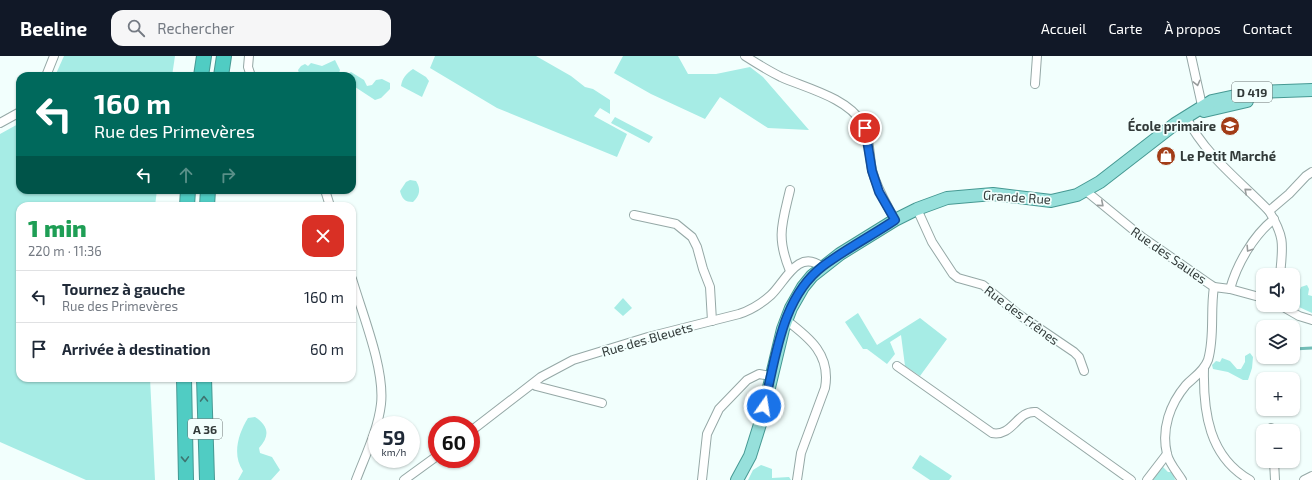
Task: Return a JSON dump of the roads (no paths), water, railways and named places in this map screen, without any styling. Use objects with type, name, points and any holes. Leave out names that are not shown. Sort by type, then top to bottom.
[{"type":"highway","points":[[202,72],[204,56]]},
{"type":"highway","points":[[222,72],[224,56]]},
{"type":"highway","name":"A 36","points":[[184,382],[186,480]]},
{"type":"highway","name":"A 36","points":[[204,382],[206,480]]},
{"type":"main road","name":"Grande Rue","points":[[738,480],[750,456],[761,421],[786,320],[803,287],[822,266],[895,220],[917,209],[957,196],[993,194],[1051,201],[1068,198],[1086,191],[1186,117],[1201,110],[1217,99],[1254,92],[1312,90]]},
{"type":"main road","points":[[1201,110],[1249,101],[1312,96]]},
{"type":"street","points":[[48,72],[54,56]]},
{"type":"street","points":[[249,56],[248,67],[250,72]]},
{"type":"street","points":[[745,56],[779,76],[829,97],[847,107],[859,118],[866,133],[872,171],[879,192],[895,220]]},
{"type":"street","points":[[1034,84],[1037,56]]},
{"type":"street","points":[[1191,56],[1201,110]]},
{"type":"street","points":[[0,123],[16,114]]},
{"type":"street","points":[[1186,117],[1200,142],[1212,156],[1269,211],[1280,232],[1282,241],[1280,268]]},
{"type":"street","points":[[1269,211],[1312,172]]},
{"type":"street","points":[[790,190],[782,221],[781,244],[790,271]]},
{"type":"street","name":"Rue des Saules","points":[[1086,191],[1115,216],[1164,254],[1214,287],[1230,289],[1256,296]]},
{"type":"street","name":"Rue des Frênes","points":[[917,209],[932,242],[953,274],[958,278],[983,285],[1018,314],[1074,352],[1079,357],[1084,371]]},
{"type":"street","points":[[634,215],[676,224],[692,237],[697,247],[710,287],[712,321]]},
{"type":"street","points":[[1230,289],[1233,277],[1242,259],[1265,227],[1274,219]]},
{"type":"street","name":"Rue des Bleuets","points":[[480,424],[550,372],[573,360],[648,337],[752,309],[772,294],[790,271],[807,260],[817,262],[822,266]]},
{"type":"street","points":[[1214,287],[1212,316],[1213,334],[1209,356],[1204,369],[1205,405],[1211,433],[1224,457],[1240,474],[1250,480]]},
{"type":"street","points":[[356,292],[372,346],[382,390],[378,416],[356,480]]},
{"type":"street","points":[[1292,312],[1312,320]]},
{"type":"street","points":[[786,320],[798,328],[812,343],[826,363],[827,376],[825,388],[801,453],[797,480]]},
{"type":"street","points":[[897,366],[992,434],[1002,434],[1025,414],[1030,411],[1036,412],[1131,480]]},
{"type":"street","points":[[1182,480],[1167,454],[1166,426],[1172,407],[1187,385],[1204,369]]},
{"type":"street","points":[[702,480],[707,434],[719,409],[747,380],[759,374],[771,376]]},
{"type":"street","points":[[533,384],[602,403]]},
{"type":"street","points":[[1147,480],[1167,454]]},
{"type":"street","points":[[404,480],[428,463]]},
{"type":"street","points":[[1274,468],[1275,480]]},
{"type":"street","points":[[1304,480],[1312,476]]},
{"type":"waterway","points":[[1300,349],[1312,348]]},
{"type":"place","name":"École primaire","points":[[1230,126]]},
{"type":"place","name":"Le Petit Marché","points":[[1166,156]]}]
